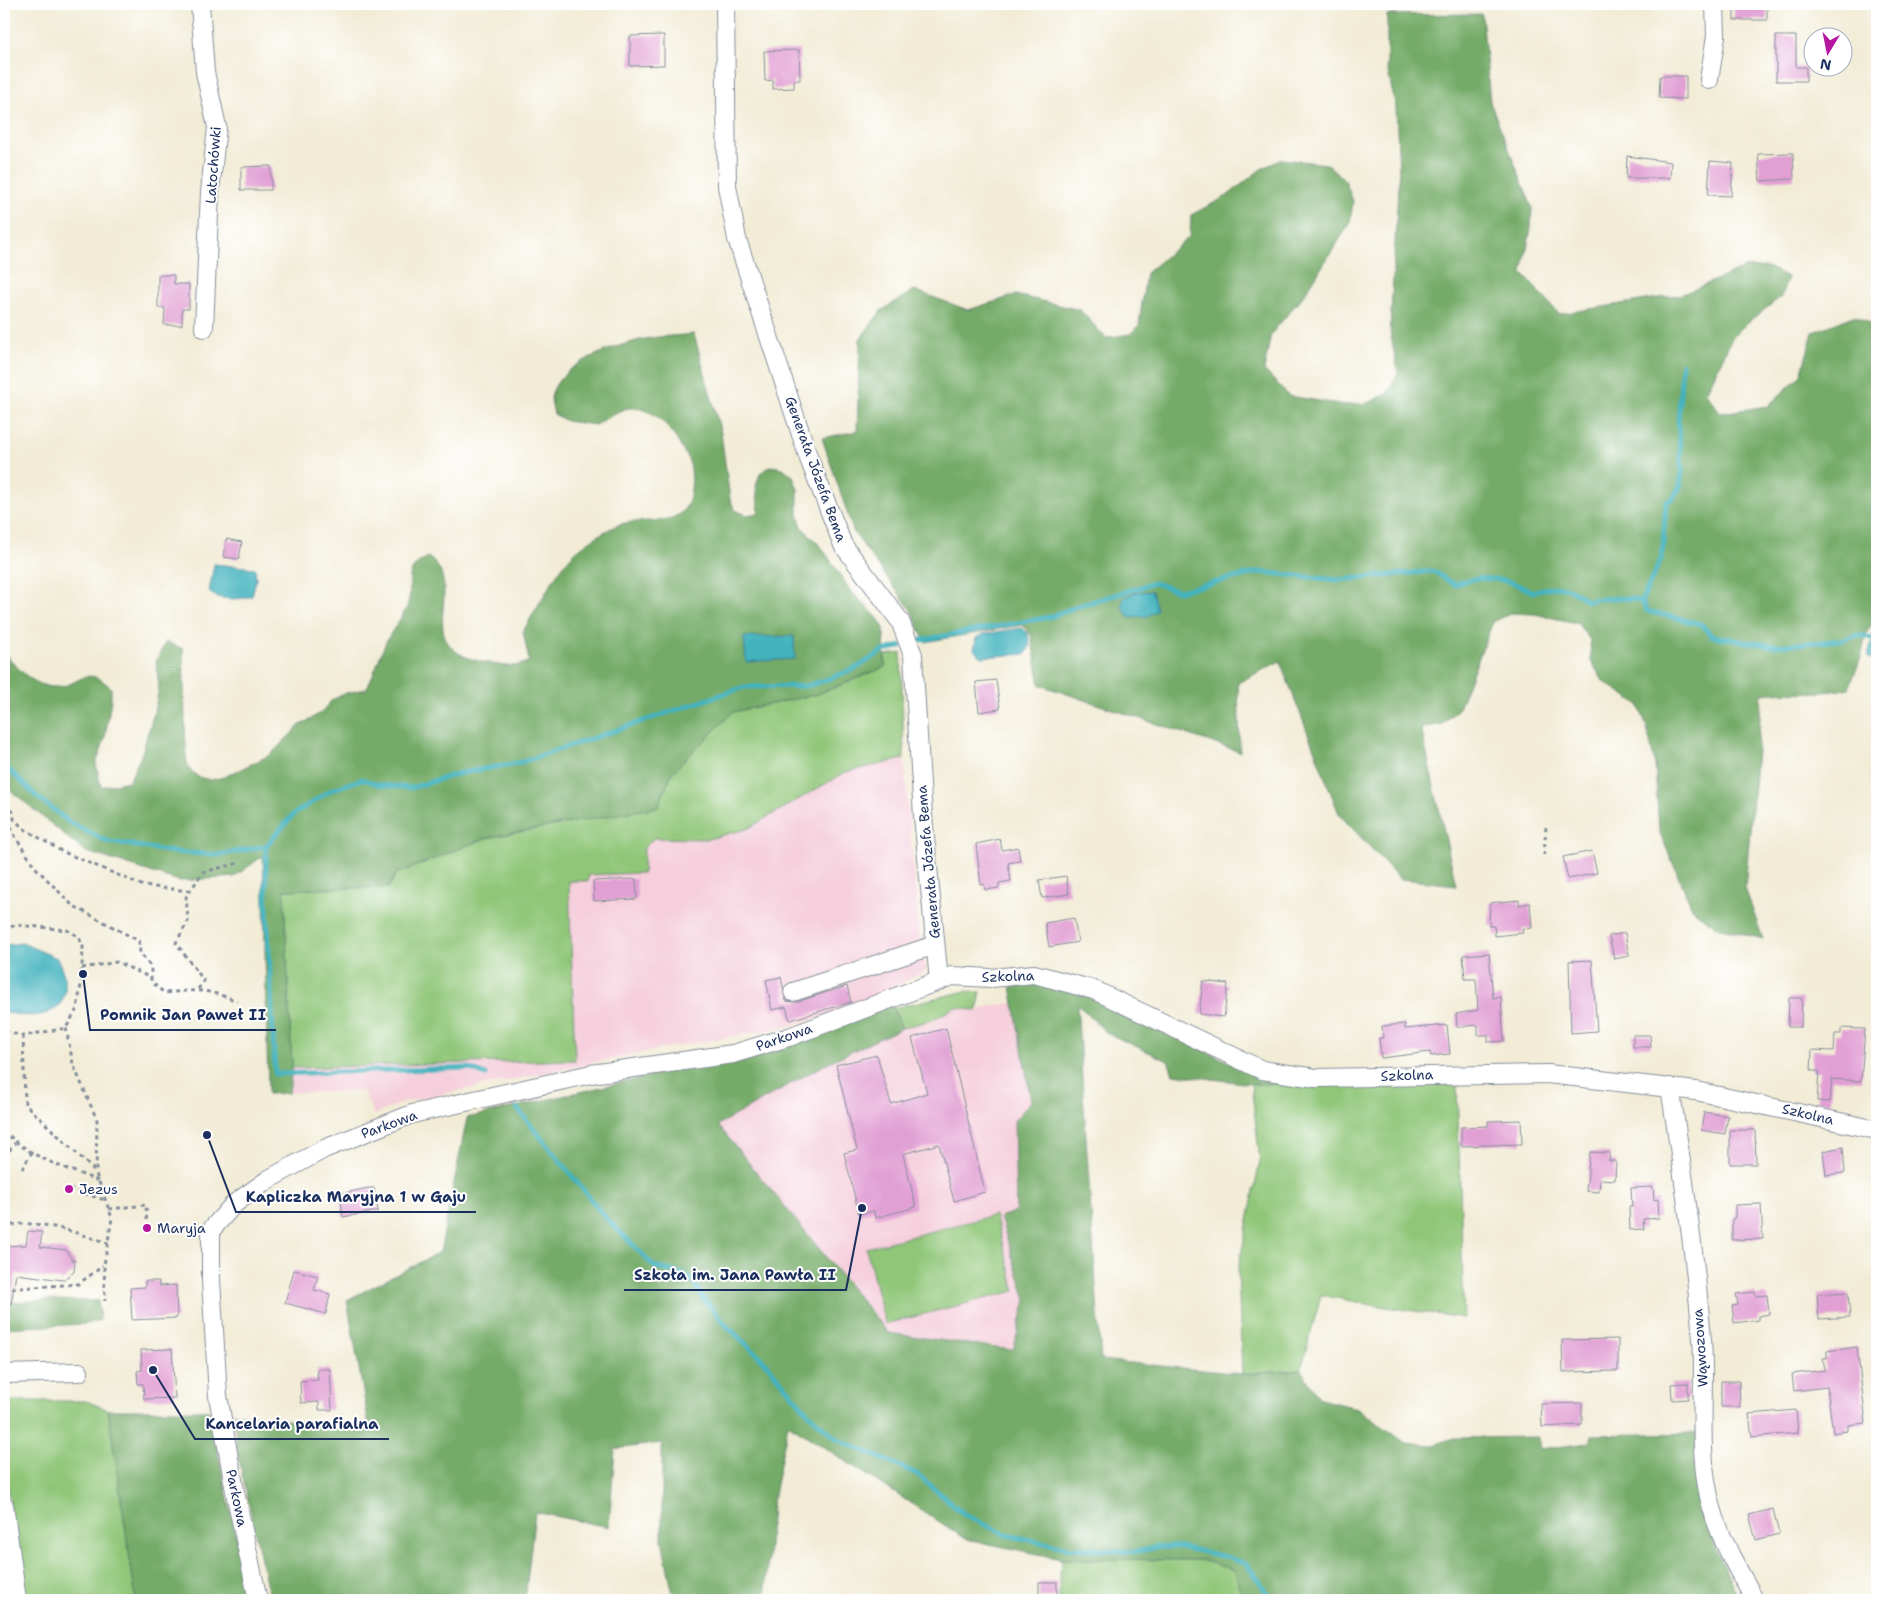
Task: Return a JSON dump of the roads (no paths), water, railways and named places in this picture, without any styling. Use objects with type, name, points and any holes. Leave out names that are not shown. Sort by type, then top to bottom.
[{"type":"street","name":"Latochówki","points":[[200,4],[205,72],[217,127],[210,192],[204,328]]},
{"type":"street","name":"Generała Józefa Bema","points":[[725,4],[727,186],[737,239],[809,460],[843,545],[900,621],[913,655],[923,816],[935,945],[946,979]]},
{"type":"street","points":[[1709,80],[1716,36],[1715,4]]},
{"type":"street","points":[[793,992],[935,945]]},
{"type":"street","name":"Szkolna","points":[[946,979],[1034,974],[1094,990],[1262,1070],[1316,1078],[1548,1074],[1670,1087],[1761,1103],[1877,1130]]},
{"type":"street","name":"Parkowa","points":[[258,1600],[224,1435],[212,1324],[212,1230],[234,1204],[269,1179],[324,1149],[412,1114],[591,1074],[733,1054],[789,1037],[946,979]]},
{"type":"street","name":"Wąwozowa","points":[[1670,1087],[1681,1158],[1702,1339],[1707,1483],[1711,1507],[1720,1534],[1755,1600]]},
{"type":"street","points":[[4,1374],[78,1372]]},
{"type":"street","points":[[4,1505],[17,1600]]},
{"type":"water","points":[[214,564],[255,568],[256,580],[252,596],[229,599],[218,597],[209,592]]},
{"type":"water","points":[[1152,591],[1157,610],[1148,616],[1129,617],[1121,605],[1125,597],[1136,592]]},
{"type":"water","points":[[1877,627],[1877,660],[1868,658],[1868,654]]},
{"type":"water","points":[[1022,628],[1028,633],[1030,646],[1026,654],[982,657],[974,650],[976,638],[984,634]]},
{"type":"water","points":[[794,636],[795,659],[746,662],[744,637]]},
{"type":"water","points":[[22,943],[57,958],[64,974],[65,988],[63,999],[56,1008],[47,1013],[34,1016],[4,1011],[4,948],[6,945]]},
{"type":"waterway","points":[[1641,602],[1662,557],[1666,502],[1672,499],[1680,487],[1682,470],[1678,424],[1682,364]]},
{"type":"waterway","points":[[921,640],[1050,617],[1075,607],[1154,583],[1179,591],[1259,572],[1338,580],[1433,571],[1455,585],[1474,579],[1494,579],[1524,587],[1532,592],[1555,587],[1567,588],[1587,601],[1614,598],[1636,600],[1640,601],[1647,611],[1701,624],[1712,636],[1773,646],[1843,640],[1858,635],[1877,639]]},
{"type":"waterway","points":[[4,765],[36,796],[69,822],[106,841],[173,852],[219,855],[266,846],[294,814],[331,790],[362,779],[380,785],[411,788],[457,774],[522,762],[744,687],[806,686],[823,681],[856,668],[883,651],[901,646]]},
{"type":"waterway","points":[[266,846],[266,892],[275,1074],[468,1068],[486,1075]]},
{"type":"waterway","points":[[517,1108],[606,1218],[655,1267],[686,1275],[726,1325],[765,1362],[808,1413],[837,1439],[917,1474],[965,1515],[1006,1535],[1070,1548],[1136,1552],[1157,1547],[1180,1547],[1227,1557],[1246,1564],[1271,1600]]},
{"type":"place","name":"Pomnik Jan Paweł II","points":[[83,974]]},
{"type":"place","name":"Kapliczka Maryjna 1 w Gaju","points":[[207,1135]]},
{"type":"place","name":"Jezus","points":[[69,1189]]},
{"type":"place","name":"Szkoła im. Jana Pawła II","points":[[862,1208]]},
{"type":"place","name":"Maryja","points":[[147,1228]]},
{"type":"place","name":"Kancelaria parafialna","points":[[153,1370]]}]
